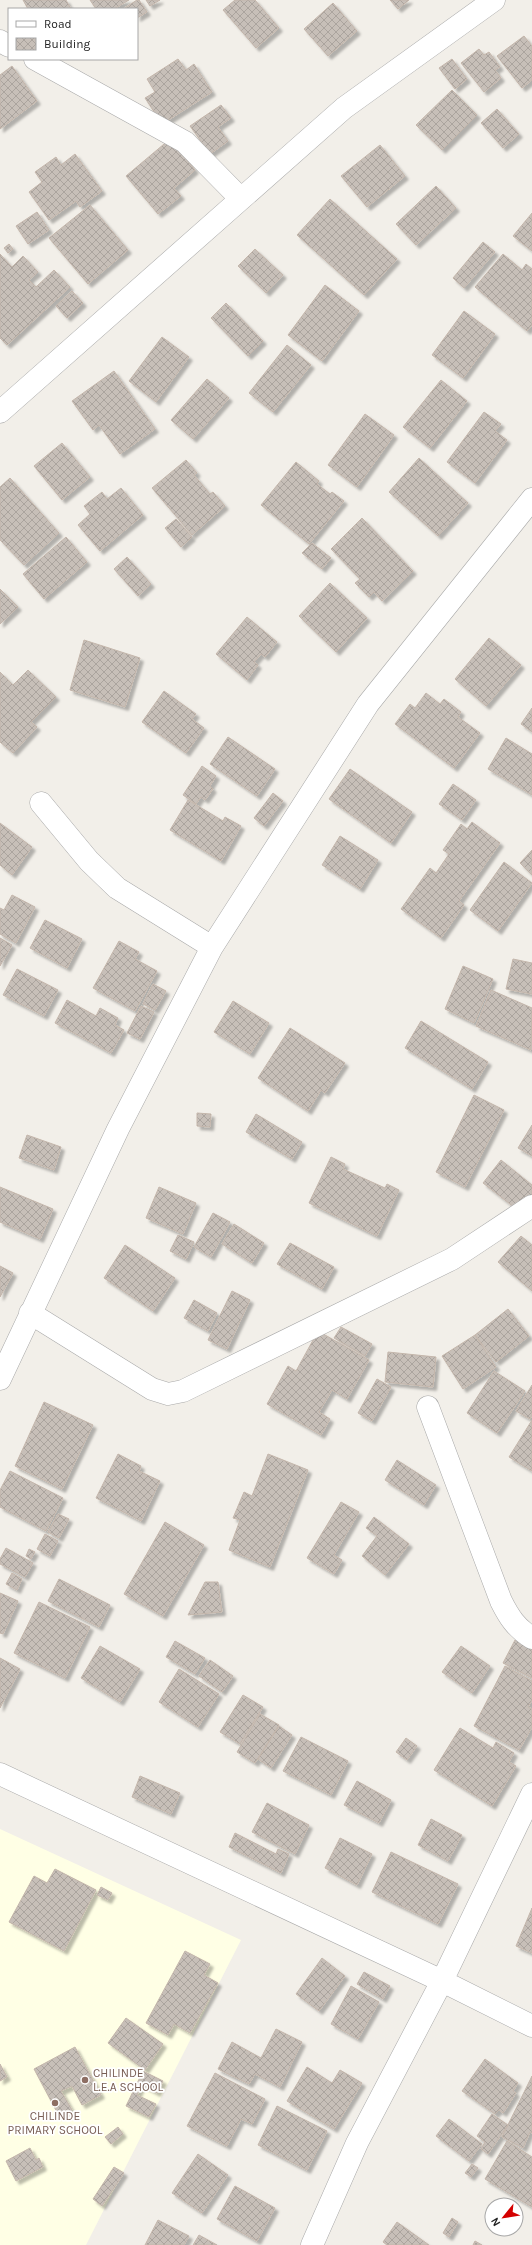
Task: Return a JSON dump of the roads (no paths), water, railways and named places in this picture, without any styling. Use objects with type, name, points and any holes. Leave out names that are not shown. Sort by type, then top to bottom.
[{"type":"street","points":[[0,412],[344,108],[494,0]]},
{"type":"street","points":[[36,60],[185,142],[241,199]]},
{"type":"street","points":[[0,1379],[118,1129],[212,947],[368,704],[532,499]]},
{"type":"street","points":[[40,803],[89,862],[117,888],[212,947]]},
{"type":"street","points":[[30,1313],[152,1389],[168,1394],[183,1391],[446,1262],[532,1206]]},
{"type":"street","points":[[428,1407],[501,1601],[509,1617],[518,1628],[532,1638]]},
{"type":"street","points":[[0,1774],[442,1980],[532,2026]]},
{"type":"street","points":[[312,2245],[357,2143],[442,1980],[532,1794]]},
{"type":"place","name":"CHILINDE L.E.A SCHOOL","points":[[85,2080]]},
{"type":"place","name":"CHILINDE PRIMARY SCHOOL","points":[[55,2103]]}]
